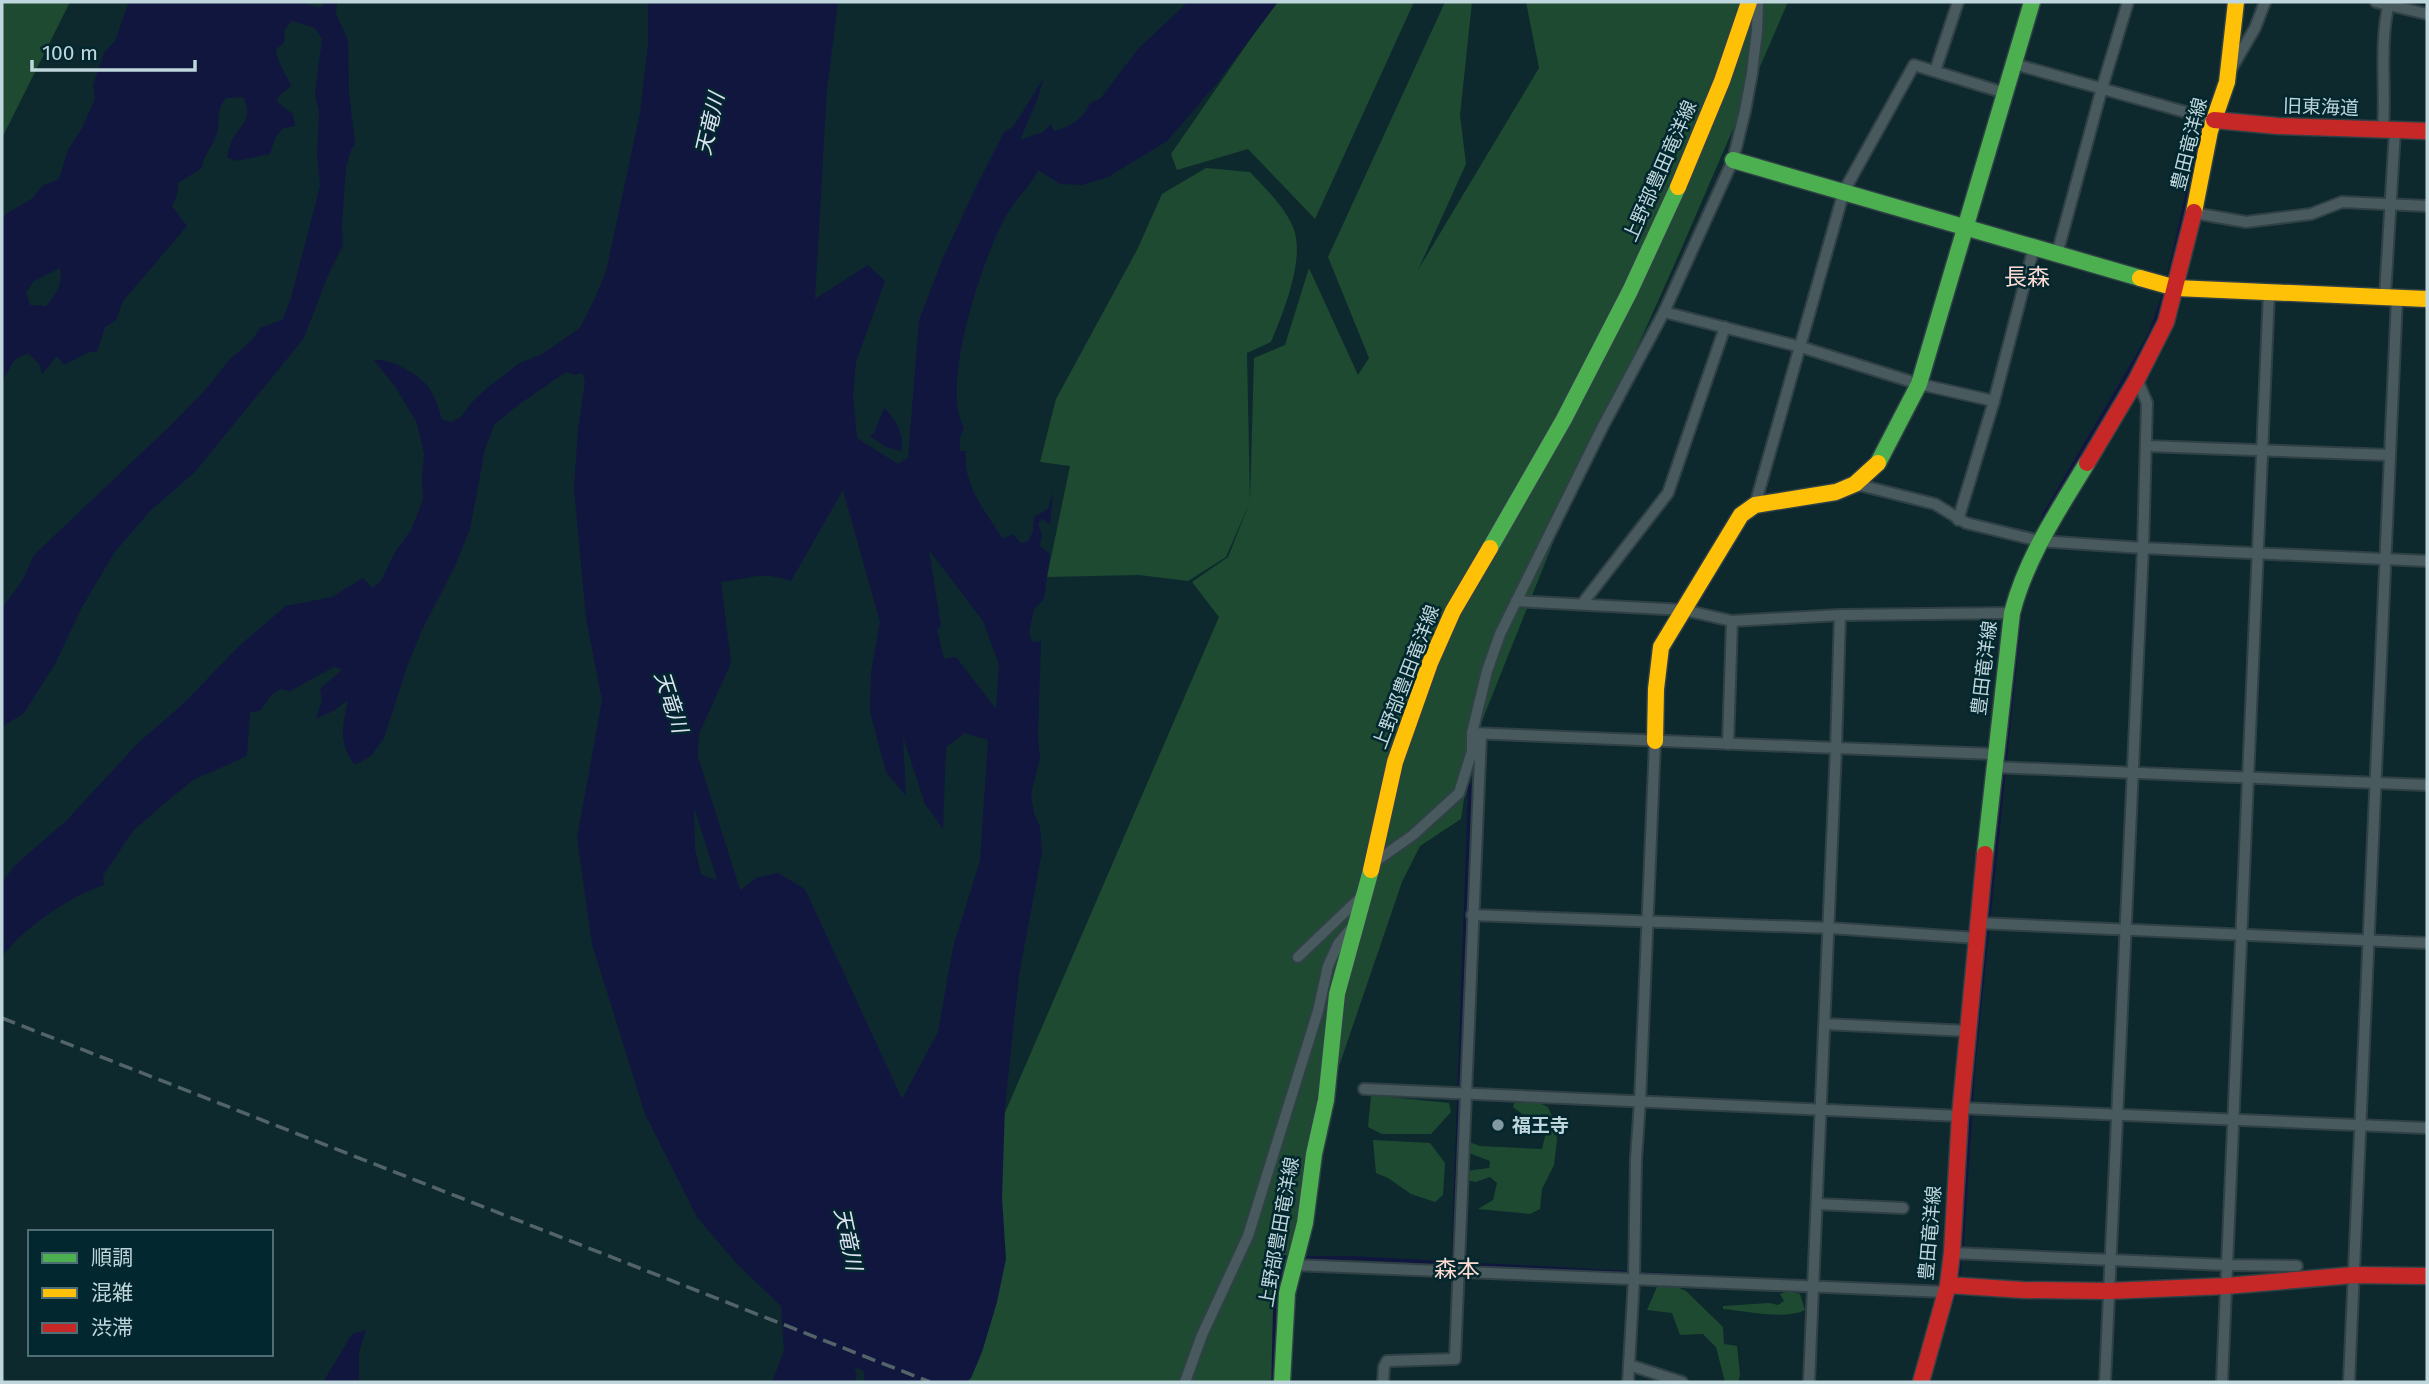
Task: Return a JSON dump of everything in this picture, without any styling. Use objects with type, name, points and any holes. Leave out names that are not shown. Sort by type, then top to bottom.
[{"type":"main road","name":"上野部豊田竜洋線","points":[[1282,1382],[1287,1293],[1305,1223],[1314,1154],[1326,1100],[1337,994],[1366,892],[1395,762],[1430,663],[1453,611],[1564,419],[1630,291],[1687,167],[1749,2]]},
{"type":"main road","points":[[1655,741],[1656,689],[1661,648],[1741,516],[1755,505],[1836,492],[1855,484],[1881,460],[1919,384],[2032,2]]},
{"type":"main road","name":"豊田竜洋線","points":[[1921,1382],[1947,1289],[1952,1252],[1977,931],[2012,613],[2018,589],[2040,541],[2137,379],[2166,322],[2214,120],[2229,73],[2236,2]]},
{"type":"main road","name":"旧東海道","points":[[2214,120],[2277,126],[2427,131]]},
{"type":"main road","points":[[1733,160],[2176,288],[2427,299]]},
{"type":"main road","points":[[1947,1289],[2108,1291],[2226,1286],[2354,1275],[2427,1276]]},
{"type":"street","points":[[1372,864],[1413,835],[1459,793],[1472,751],[1487,671],[1500,634],[1602,426],[1664,312],[1733,160],[1752,73],[1758,2]]},
{"type":"street","points":[[1935,71],[1958,2]]},
{"type":"street","points":[[2057,254],[2102,88],[2129,2]]},
{"type":"street","points":[[2229,73],[2255,28],[2265,2]]},
{"type":"street","points":[[2376,2],[2427,14]]},
{"type":"street","points":[[2349,1382],[2377,782],[2389,455],[2391,203],[2389,130],[2382,57],[2389,3]]},
{"type":"street","points":[[2014,64],[2214,120]]},
{"type":"street","points":[[1755,505],[1844,191],[1914,65],[2005,93]]},
{"type":"street","points":[[2194,213],[2246,222],[2311,214],[2343,202],[2427,206]]},
{"type":"street","points":[[1958,520],[1994,401],[2034,247]]},
{"type":"street","points":[[2222,1382],[2269,292]]},
{"type":"street","points":[[1664,312],[1801,347],[1919,384],[1994,401]]},
{"type":"street","points":[[1582,604],[1668,492],[1725,327]]},
{"type":"street","points":[[2105,1382],[2143,548],[2147,403],[2137,379]]},
{"type":"street","points":[[2146,446],[2389,455]]},
{"type":"street","points":[[1855,484],[1935,504],[1958,520],[2040,541],[2427,561]]},
{"type":"street","points":[[1516,601],[1684,610],[1732,621],[1840,615],[2012,613]]},
{"type":"street","points":[[1810,1382],[1830,928],[1840,615]]},
{"type":"street","points":[[1728,744],[1732,621]]},
{"type":"street","points":[[1476,733],[1836,748],[2132,772],[2427,785]]},
{"type":"street","points":[[1383,1382],[1387,1361],[1455,1359],[1472,915],[1476,733]]},
{"type":"street","points":[[1628,1382],[1655,741]]},
{"type":"street","points":[[1298,957],[1366,892]]},
{"type":"street","points":[[1472,915],[1830,928],[2124,930],[2427,943]]},
{"type":"street","points":[[1185,1382],[1202,1335],[1248,1236],[1318,1011],[1328,966],[1338,944],[1355,924]]},
{"type":"street","points":[[1825,1024],[1968,1031]]},
{"type":"street","points":[[1364,1089],[1465,1096],[1640,1101],[1822,1111],[2116,1115],[2427,1128]]},
{"type":"street","points":[[1818,1204],[1903,1208]]},
{"type":"street","points":[[1952,1252],[2227,1265],[2297,1265]]},
{"type":"street","points":[[1294,1265],[1814,1287],[1947,1289]]},
{"type":"street","points":[[1629,1365],[1682,1382]]},
{"type":"green space","points":[[2,2],[70,2],[2,138]]},
{"type":"green space","points":[[1276,2],[1414,2],[1315,219],[1248,149],[1177,170],[1171,154]]},
{"type":"green space","points":[[1445,2],[1472,2],[1460,115],[1466,164],[1418,270],[1539,68],[1526,2],[1788,2],[1579,478],[1472,746],[1461,819],[1420,846],[1402,882],[1324,1110],[1286,1305],[1282,1382],[968,1382],[976,1364],[1004,1115],[1219,617],[1192,582],[1228,557],[1250,502],[1226,557],[1188,581],[1139,575],[1047,577],[1070,466],[1040,462],[1056,399],[1137,250],[1162,194],[1206,168],[1250,172],[1285,212],[1293,227],[1297,254],[1291,285],[1271,342],[1247,353],[1250,501],[1254,358],[1285,345],[1309,268],[1358,375],[1369,358],[1328,257]]},
{"type":"green space","points":[[1371,1095],[1449,1103],[1451,1112],[1431,1134],[1382,1134],[1368,1127]]},
{"type":"green space","points":[[1537,1102],[1548,1107],[1554,1121],[1557,1140],[1554,1165],[1542,1189],[1540,1209],[1530,1214],[1478,1209],[1493,1200],[1497,1183],[1490,1177],[1476,1182],[1466,1180],[1466,1171],[1489,1168],[1490,1161],[1469,1153],[1469,1142],[1480,1146],[1542,1149],[1547,1128],[1538,1126],[1513,1107],[1514,1103]]},
{"type":"green space","points":[[1373,1140],[1430,1143],[1445,1163],[1443,1195],[1435,1202],[1411,1194],[1376,1173]]},
{"type":"green space","points":[[1660,1280],[1686,1291],[1723,1327],[1724,1344],[1737,1346],[1740,1375],[1738,1382],[1725,1382],[1716,1347],[1703,1334],[1680,1335],[1672,1313],[1647,1310]]},
{"type":"green space","points":[[1788,1291],[1800,1294],[1805,1310],[1777,1315],[1723,1309],[1723,1306],[1769,1303],[1778,1305],[1784,1301],[1780,1294]]},
{"type":"water","points":[[129,2],[304,2],[323,7],[324,2],[337,2],[336,14],[348,40],[349,93],[355,144],[346,168],[343,245],[328,275],[304,338],[195,472],[150,511],[114,553],[81,609],[55,664],[24,713],[2,727],[2,608],[22,581],[34,555],[172,424],[207,388],[229,360],[253,339],[260,328],[283,319],[320,186],[317,155],[319,113],[315,94],[322,39],[315,28],[292,21],[285,29],[284,43],[276,49],[291,86],[279,96],[277,102],[293,114],[295,126],[283,128],[275,138],[270,154],[236,161],[227,155],[232,140],[245,120],[247,110],[243,97],[226,98],[220,109],[218,131],[202,168],[178,183],[172,206],[187,226],[123,301],[116,320],[105,327],[97,352],[89,352],[64,365],[57,356],[42,374],[40,365],[28,353],[15,359],[2,381],[2,220],[6,214],[33,198],[42,186],[59,179],[68,150],[81,130],[95,99],[93,85],[104,53],[115,41]],"holes":[[[60,268],[58,288],[46,306],[30,305],[26,292],[34,281]]]},
{"type":"water","points":[[648,2],[838,2],[827,89],[815,299],[868,265],[885,281],[856,362],[853,396],[857,438],[898,464],[908,458],[919,320],[943,258],[1004,132],[1013,127],[1043,79],[1020,140],[1043,132],[1051,124],[1054,131],[1080,118],[1090,103],[1100,99],[1138,49],[1188,2],[1278,2],[1217,83],[1167,141],[1108,177],[1082,185],[1060,184],[1038,170],[1011,208],[998,233],[987,258],[968,321],[957,383],[958,408],[964,427],[960,438],[960,451],[966,451],[971,487],[1003,539],[1013,534],[1021,543],[1027,542],[1033,532],[1034,517],[1048,509],[1053,492],[1050,525],[1043,519],[1038,524],[1042,534],[1040,546],[1050,554],[1044,599],[1034,609],[1029,632],[1032,642],[1041,641],[1038,736],[1040,758],[1031,794],[1034,813],[1040,827],[1042,852],[1019,975],[1005,1106],[1002,1198],[1006,1259],[982,1352],[971,1378],[966,1382],[863,1382],[863,1370],[857,1368],[854,1370],[857,1374],[855,1382],[772,1382],[784,1351],[781,1306],[737,1264],[697,1217],[645,1114],[592,944],[577,838],[602,700],[586,618],[574,488],[585,381],[582,373],[575,375],[566,372],[494,425],[485,449],[470,529],[408,664],[384,738],[371,756],[355,765],[346,749],[343,734],[348,700],[316,719],[322,700],[320,689],[343,669],[334,667],[290,691],[281,689],[271,695],[260,711],[250,712],[247,756],[193,780],[133,831],[103,876],[104,885],[48,914],[22,935],[2,957],[2,883],[14,866],[66,821],[138,743],[183,704],[239,646],[286,606],[332,597],[363,578],[372,588],[381,581],[395,552],[411,530],[423,500],[424,454],[417,423],[396,388],[374,360],[394,363],[420,379],[431,391],[442,419],[452,422],[461,417],[487,388],[518,364],[542,354],[580,328],[606,272],[640,113],[648,44]],"holes":[[[843,490],[880,622],[871,672],[870,712],[886,772],[906,796],[903,737],[925,804],[943,829],[946,747],[965,733],[988,740],[980,861],[953,947],[938,1032],[902,1099],[805,889],[778,873],[756,878],[741,890],[701,874],[695,849],[694,809],[699,734],[731,663],[721,582],[756,576],[772,576],[791,581]],[[929,550],[983,621],[999,664],[996,709],[956,657],[944,659],[937,630],[941,626]]]},
{"type":"water","points":[[884,408],[898,428],[902,439],[901,451],[886,447],[870,436],[874,433]]},
{"type":"water","points":[[366,1330],[359,1352],[359,1382],[323,1382],[352,1334]]},
{"type":"waterway","points":[[2168,280],[2200,137],[2216,91]]},
{"type":"waterway","points":[[2042,525],[2044,515],[2149,336],[2165,291]]},
{"type":"waterway","points":[[1958,1282],[1974,1062],[2021,607]]},
{"type":"waterway","name":"天竜川","points":[[688,757],[736,908]]},
{"type":"waterway","points":[[1453,1265],[1470,785]]},
{"type":"waterway","points":[[1273,1382],[1275,1299],[1284,1257],[1291,1258]]},
{"type":"waterway","points":[[1302,1258],[1355,1258],[1728,1278]]},
{"type":"waterway","points":[[1950,1305],[1957,1290]]},
{"type":"railway","points":[[2,1018],[930,1382]]},
{"type":"traffic: fast","points":[[1878,463],[1919,384],[2032,2]]},
{"type":"traffic: fast","points":[[1733,160],[2140,278]]},
{"type":"traffic: fast","points":[[1490,548],[1564,419],[1630,291],[1678,187]]},
{"type":"traffic: fast","points":[[1985,854],[2012,613],[2034,554],[2087,463]]},
{"type":"traffic: fast","points":[[1282,1382],[1287,1293],[1305,1223],[1314,1154],[1326,1100],[1337,994],[1371,870]]},
{"type":"traffic: slow","points":[[1678,187],[1722,81],[1749,2]]},
{"type":"traffic: slow","points":[[2194,212],[2210,131],[2227,82],[2236,2]]},
{"type":"traffic: slow","points":[[2140,278],[2176,288],[2427,299]]},
{"type":"traffic: slow","points":[[1655,741],[1656,689],[1661,647],[1741,515],[1755,505],[1836,492],[1855,484],[1878,463]]},
{"type":"traffic: slow","points":[[1371,870],[1395,762],[1430,663],[1453,611],[1490,548]]},
{"type":"traffic: jam","points":[[2214,120],[2278,126],[2427,131]]},
{"type":"traffic: jam","points":[[2087,463],[2137,379],[2166,322],[2194,212]]},
{"type":"traffic: jam","points":[[1921,1382],[1948,1285],[1952,1253],[1960,1116],[1985,854]]},
{"type":"traffic: jam","points":[[1948,1285],[2023,1290],[2108,1291],[2226,1286],[2354,1275],[2427,1276]]},
{"type":"place","name":"福王寺","points":[[1498,1125]]},
{"type":"district","name":"長森","points":[[2027,277]]},
{"type":"district","name":"森本","points":[[1457,1269]]}]
